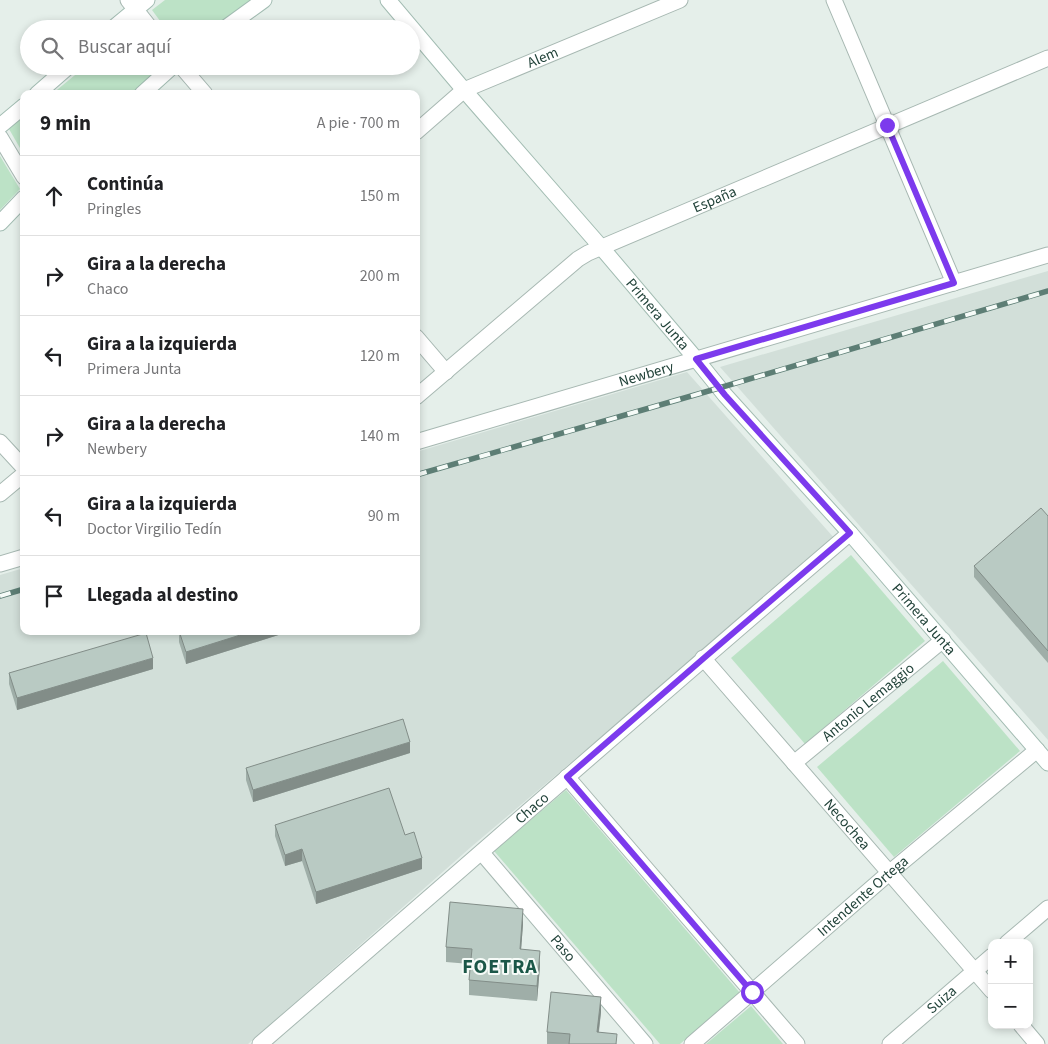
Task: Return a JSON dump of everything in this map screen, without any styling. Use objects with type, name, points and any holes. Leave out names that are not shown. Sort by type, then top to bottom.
[{"type":"street","points":[[236,20],[264,0]]},
{"type":"street","name":"Primera Junta","points":[[388,0],[405,20]]},
{"type":"street","name":"Alem","points":[[420,128],[464,90],[680,0]]},
{"type":"street","points":[[834,0],[954,283]]},
{"type":"street","points":[[121,20],[137,3],[146,20]]},
{"type":"street","name":"Primera Junta","points":[[420,38],[601,247],[725,395],[850,533],[1048,763]]},
{"type":"street","name":"España","points":[[420,394],[578,259],[601,247],[1048,58]]},
{"type":"street","points":[[42,90],[59,75]]},
{"type":"street","points":[[147,90],[164,75]]},
{"type":"street","points":[[189,75],[202,90]]},
{"type":"street","points":[[0,126],[20,109]]},
{"type":"street","points":[[0,137],[20,170]]},
{"type":"street","points":[[0,223],[20,202]]},
{"type":"street","name":"Newbery","points":[[420,441],[1048,256]]},
{"type":"street","points":[[420,342],[446,372]]},
{"type":"street","points":[[0,442],[20,464]]},
{"type":"street","points":[[0,494],[20,477]]},
{"type":"street","name":"Chaco","points":[[260,1044],[850,533]]},
{"type":"street","points":[[0,564],[20,559]]},
{"type":"street","name":"Antonio Lemaggio","points":[[794,763],[942,640]]},
{"type":"street","name":"Necochea","points":[[704,658],[988,987]]},
{"type":"street","name":"Intendente Ortega","points":[[692,1044],[889,873],[1037,750]]},
{"type":"street","points":[[567,777],[797,1044]]},
{"type":"street","name":"Paso","points":[[482,853],[645,1044]]},
{"type":"street","points":[[1013,939],[1048,908]]},
{"type":"street","name":"Suiza","points":[[890,1044],[988,959]]},
{"type":"street","points":[[1024,1029],[1037,1044]]},
{"type":"shaded area","points":[[1048,271],[1048,740],[720,367]]},
{"type":"shaded area","points":[[687,372],[835,539],[471,847],[248,1044],[0,1044],[0,575],[20,569],[20,635],[420,635],[420,451]]},
{"type":"green space","points":[[165,0],[252,0],[226,20],[159,20],[152,10]]},
{"type":"green space","points":[[75,75],[153,75],[136,90],[57,90]]},
{"type":"green space","points":[[20,119],[20,148],[9,129]]},
{"type":"green space","points":[[0,156],[20,189],[0,210]]},
{"type":"green space","points":[[851,555],[925,641],[805,744],[731,658]]},
{"type":"green space","points":[[943,661],[1020,751],[894,857],[817,767]]},
{"type":"green space","points":[[566,790],[740,993],[680,1044],[660,1044],[494,851]]},
{"type":"green space","points":[[751,1006],[783,1044],[706,1044]]},
{"type":"building","points":[[1041,508],[1048,516],[1048,651],[974,566]]},
{"type":"building","points":[[139,635],[147,635],[153,658],[17,698],[9,673]]},
{"type":"building","points":[[180,635],[240,635],[186,652]]},
{"type":"building","points":[[403,719],[410,742],[253,790],[246,768]]},
{"type":"building","points":[[389,788],[405,835],[414,832],[422,858],[316,892],[302,849],[285,855],[275,825]]},
{"type":"building","points":[[450,902],[523,909],[520,949],[540,951],[537,986],[469,980],[472,949],[446,947]]},
{"type":"building","points":[[551,992],[601,997],[597,1032],[617,1034],[616,1044],[569,1044],[570,1034],[547,1032]]},
{"type":"railway","points":[[420,474],[1048,291]]},
{"type":"railway","points":[[0,596],[20,590]]},
{"type":"district","name":"FOETRA","points":[[500,966]]},
{"type":"route","points":[[752,992],[567,777],[850,533],[725,395],[696,359],[954,283],[887,125]]}]
